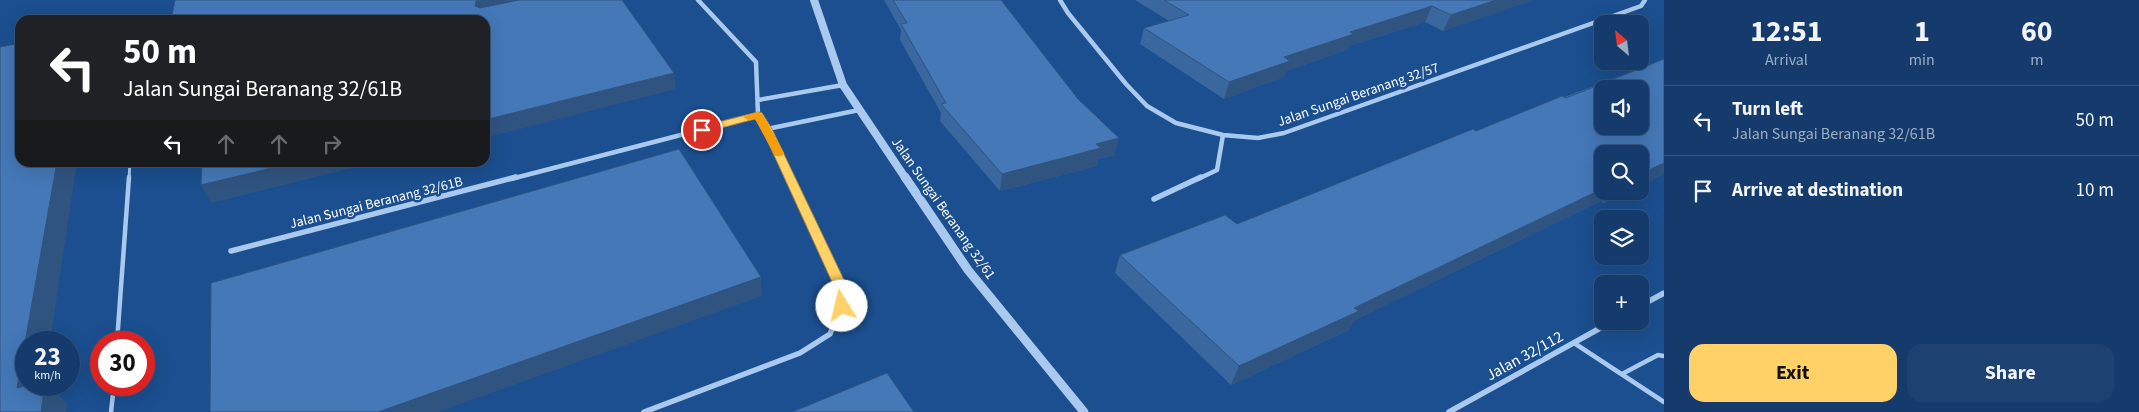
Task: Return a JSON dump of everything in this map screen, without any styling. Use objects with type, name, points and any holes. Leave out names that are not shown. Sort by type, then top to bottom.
[{"type":"street","points":[[644,412],[800,352],[830,334],[842,306],[839,284],[767,129],[758,115],[756,62],[698,0]]},
{"type":"street","name":"Jalan Sungai Beranang 32/61","points":[[814,0],[843,85],[859,110],[968,270],[1084,412]]},
{"type":"street","name":"Jalan Sungai Beranang 32/57","points":[[1060,0],[1068,13],[1126,84],[1147,106],[1176,122],[1223,135],[1258,138],[1284,133],[1641,6],[1645,0]]},
{"type":"street","points":[[758,100],[843,85]]},
{"type":"street","points":[[767,129],[859,110]]},
{"type":"street","name":"Jalan Sungai Beranang 32/61B","points":[[231,251],[758,115]]},
{"type":"street","points":[[1154,199],[1217,170],[1223,135]]},
{"type":"street","points":[[1649,301],[1664,293]]},
{"type":"street","name":"Jalan 32/112","points":[[1449,412],[1597,330]]},
{"type":"lane","points":[[118,331],[130,167]]},
{"type":"lane","points":[[1574,343],[1664,402]]},
{"type":"lane","points":[[1622,374],[1658,355],[1664,356]]},
{"type":"lane","points":[[112,412],[113,396]]},
{"type":"building","points":[[175,0],[482,0],[476,1],[475,6],[480,8],[519,0],[622,0],[674,73],[490,119],[490,15],[172,15]]},
{"type":"building","points":[[893,0],[1001,0],[1078,99],[1119,138],[1096,144],[1101,148],[1002,174],[941,104],[946,103],[901,24],[907,23]]},
{"type":"building","points":[[1164,0],[1496,0],[1451,15],[1432,6],[1350,32],[1354,34],[1284,57],[1290,61],[1229,82],[1144,28],[1189,15]]},
{"type":"building","points":[[15,44],[15,167],[56,167],[27,331],[15,331],[15,396],[43,396],[41,412],[0,412],[0,47]]},
{"type":"building","points":[[1664,59],[1664,163],[1649,170],[1649,145],[1594,145],[1594,193],[1354,308],[1359,311],[1239,366],[1120,255],[1225,215],[1237,224],[1473,129],[1476,131],[1562,96],[1566,98],[1594,87],[1594,135],[1649,135],[1649,80],[1611,80],[1636,70],[1649,70],[1649,65]]},
{"type":"building","points":[[679,149],[761,277],[378,412],[210,412],[211,283]]},
{"type":"building","points":[[202,167],[276,167],[201,185]]},
{"type":"building","points":[[887,373],[914,412],[792,412]]},
{"type":"slow traffic","points":[[748,117],[758,115],[778,153]]},
{"type":"route","points":[[702,130],[758,115],[767,129],[839,284],[842,306]]}]
